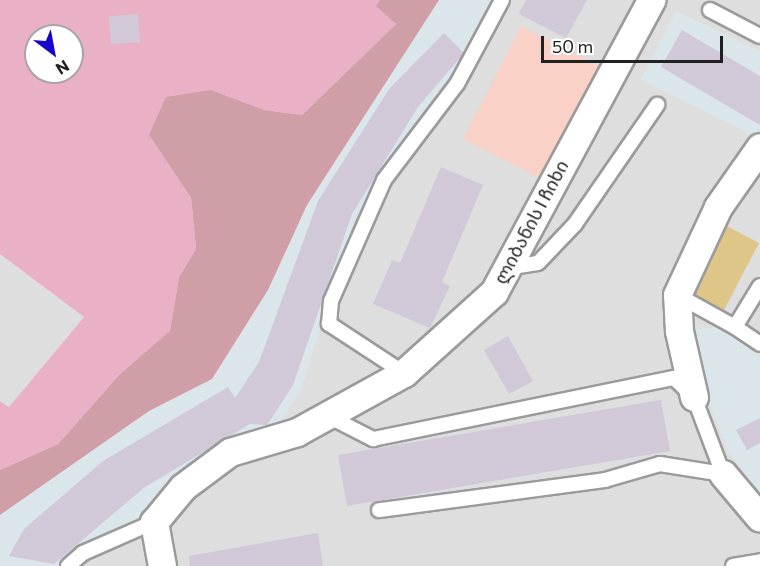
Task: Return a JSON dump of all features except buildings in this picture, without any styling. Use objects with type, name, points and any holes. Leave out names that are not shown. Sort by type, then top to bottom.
[{"type":"street","name":"ლიბანის I ჩიხი","points":[[154,522],[183,487],[230,452],[328,416],[404,373],[494,292],[651,0]]},
{"type":"street","points":[[694,397],[679,331],[677,295],[718,207],[760,147]]},
{"type":"street","points":[[723,474],[760,518]]},
{"type":"street","points":[[154,522],[162,566]]},
{"type":"lane","points":[[404,373],[328,324],[331,301],[384,180],[457,84],[502,0]]},
{"type":"lane","points":[[710,10],[760,36]]},
{"type":"lane","points":[[506,268],[538,263],[575,224],[657,105]]},
{"type":"lane","points":[[735,327],[759,284]]},
{"type":"lane","points":[[677,295],[735,327],[760,344]]},
{"type":"lane","points":[[328,416],[373,439],[674,378],[694,397],[723,474],[660,464],[605,480],[379,510]]},
{"type":"lane","points":[[68,566],[83,553],[154,522]]},
{"type":"lane","points":[[733,566],[760,561]]},
{"type":"shaded area","points":[[0,0],[380,0],[377,6],[396,24],[302,115],[265,110],[211,90],[149,135],[191,198],[196,249],[179,277],[170,332],[119,375],[58,444],[0,470],[0,401],[9,407],[84,317],[0,254]]},
{"type":"shaded area","points":[[380,0],[439,0],[307,205],[268,290],[212,379],[149,411],[0,515],[0,470],[58,444],[119,375],[170,331],[179,277],[196,249],[191,198],[149,135],[166,97],[211,90],[265,110],[302,115],[396,24],[376,6]]},
{"type":"shaded area","points":[[439,0],[491,0],[449,85],[356,215],[300,391],[273,433],[152,517],[78,550],[60,566],[0,566],[0,515],[149,411],[212,379],[268,290],[307,205]]},
{"type":"shaded area","points":[[491,0],[760,0],[760,52],[676,11],[760,139],[760,357],[718,327],[727,449],[760,499],[760,566],[60,566],[300,391],[356,215],[449,85]]},
{"type":"shaded area","points":[[676,11],[760,52],[760,139],[641,80]]},
{"type":"shaded area","points":[[521,26],[601,67],[543,180],[463,139]]},
{"type":"shaded area","points":[[727,226],[759,243],[724,310],[692,294]]},
{"type":"shaded area","points":[[0,254],[84,317],[9,408],[0,401]]},
{"type":"shaded area","points":[[718,327],[760,357],[760,499],[727,449],[682,331]]}]
